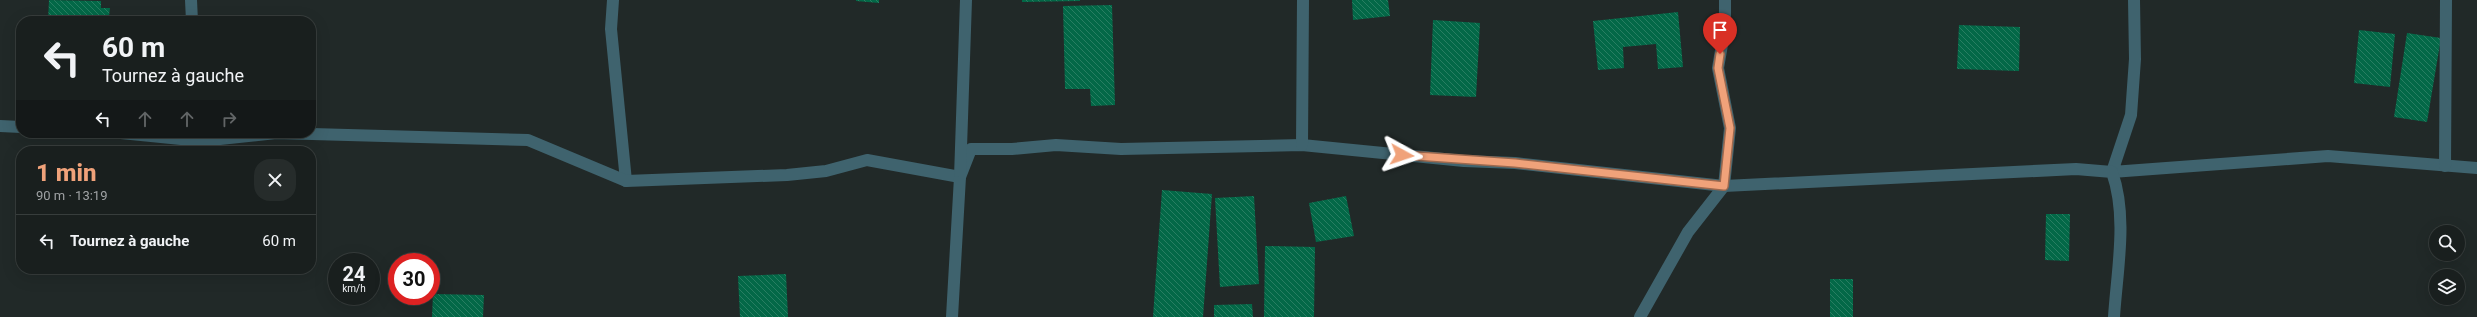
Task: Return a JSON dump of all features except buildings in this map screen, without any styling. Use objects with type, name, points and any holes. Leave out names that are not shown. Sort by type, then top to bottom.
[{"type":"street","points":[[191,0],[192,16]]},
{"type":"street","points":[[613,0],[611,29],[626,181]]},
{"type":"street","points":[[952,317],[960,177],[966,0]]},
{"type":"street","points":[[1302,0],[1302,145]]},
{"type":"street","points":[[1640,317],[1688,232],[1724,186],[1730,128],[1718,68],[1725,27],[1725,0]]},
{"type":"street","points":[[2114,317],[2120,215],[2119,192],[2112,172],[2131,115],[2135,59],[2134,0]]},
{"type":"street","points":[[2445,166],[2446,0]]},
{"type":"street","points":[[0,126],[16,127]]},
{"type":"street","points":[[316,134],[528,140],[626,181],[787,175],[826,171],[867,160],[960,177]]},
{"type":"street","points":[[960,177],[971,149],[1012,149],[1056,145],[1121,149],[1302,145],[1464,161],[1515,163],[1724,186],[2076,169],[2112,172],[2328,156],[2477,168]]},
{"type":"route","points":[[1402,155],[1464,161],[1515,163],[1612,175],[1724,186],[1730,128],[1718,68],[1720,54]]}]
